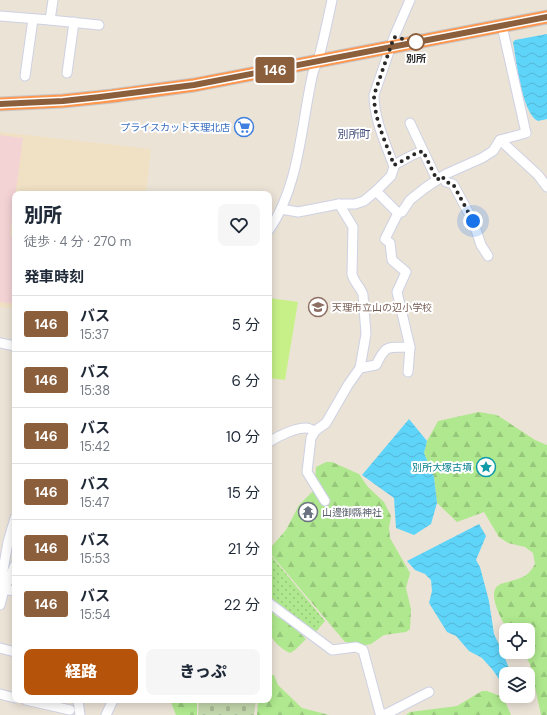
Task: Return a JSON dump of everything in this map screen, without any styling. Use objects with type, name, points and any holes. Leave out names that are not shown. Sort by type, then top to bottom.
[{"type":"highway","points":[[0,104],[63,101],[194,85],[547,17]]},
{"type":"street","points":[[50,20],[53,0]]},
{"type":"street","points":[[272,225],[282,209],[295,167],[312,75],[317,62],[332,0]]},
{"type":"street","points":[[282,209],[298,212],[339,204],[355,204],[364,201],[376,192],[391,176],[394,165],[378,122],[374,104],[374,95],[410,0]]},
{"type":"street","points":[[0,16],[98,25]]},
{"type":"street","points":[[25,76],[33,19]]},
{"type":"street","points":[[67,73],[74,22]]},
{"type":"street","points":[[408,372],[410,347],[397,297],[397,292],[406,272],[392,260],[390,243],[385,240],[398,214],[406,208],[410,200],[439,178],[482,158],[493,151],[500,140],[526,133],[502,26]]},
{"type":"street","points":[[410,123],[423,151],[439,178],[453,184],[473,221],[481,245],[488,256]]},
{"type":"street","points":[[500,140],[538,175],[547,187]]},
{"type":"street","points":[[394,165],[406,160],[413,154],[423,151]]},
{"type":"street","points":[[376,192],[398,214]]},
{"type":"street","points":[[325,501],[307,472],[310,438],[315,431],[326,423],[348,385],[360,368],[366,334],[362,290],[354,282],[352,274],[353,227],[339,204]]},
{"type":"street","points":[[0,343],[12,345]]},
{"type":"street","points":[[360,368],[376,365],[383,351],[387,348],[410,347]]},
{"type":"street","points":[[272,440],[278,436],[299,429],[306,428],[315,431]]},
{"type":"street","points":[[0,605],[2,589],[1,582],[12,528]]},
{"type":"street","points":[[2,589],[12,571]]},
{"type":"street","points":[[2,589],[12,591]]},
{"type":"street","points":[[272,605],[332,650],[356,647],[364,650],[380,712],[384,714],[388,713],[429,692]]},
{"type":"street","points":[[0,648],[12,651]]},
{"type":"street","points":[[0,694],[12,697]]},
{"type":"street","points":[[39,703],[70,710]]},
{"type":"street","points":[[78,703],[80,715]]},
{"type":"street","points":[[106,715],[112,703]]},
{"type":"shaded area","points":[[0,132],[151,149],[146,191],[12,191],[12,309],[0,307]]},
{"type":"shaded area","points":[[0,135],[23,138],[16,191],[12,191],[12,220],[10,235],[12,235],[12,304],[0,302]]},
{"type":"green space","points":[[272,298],[298,302],[285,380],[272,378]]},
{"type":"green space","points":[[479,412],[497,415],[535,440],[547,445],[547,715],[541,715],[535,687],[535,667],[531,667],[527,659],[535,659],[535,623],[504,623],[496,607],[494,594],[495,589],[502,583],[521,578],[530,572],[535,564],[533,553],[525,547],[508,543],[499,537],[484,512],[457,522],[437,503],[434,477],[424,453],[427,441],[438,421]]},
{"type":"green space","points":[[326,462],[332,462],[359,474],[368,487],[384,502],[391,516],[389,528],[390,538],[410,573],[406,588],[411,609],[410,629],[406,632],[384,635],[371,644],[361,646],[345,642],[272,556],[272,546],[286,530],[299,505],[314,490],[316,467]]},
{"type":"green space","points":[[272,557],[325,621],[314,634],[272,600]]},
{"type":"green space","points":[[272,611],[276,616],[290,624],[306,639],[290,653],[277,644],[272,638]]},
{"type":"green space","points":[[272,675],[274,675],[278,685],[302,708],[329,715],[257,715],[258,703],[272,703]]},
{"type":"green space","points":[[482,691],[487,691],[499,696],[499,703],[506,703],[511,715],[406,715],[410,712],[457,706]]},
{"type":"green space","points":[[171,703],[197,703],[197,715],[176,715]]},
{"type":"green space","points":[[199,703],[256,703],[254,715],[198,715]]},
{"type":"water","points":[[547,34],[547,119],[538,121],[532,116],[524,97],[513,42],[515,40]]},
{"type":"water","points":[[409,419],[427,441],[424,453],[434,477],[437,503],[431,524],[414,535],[396,528],[394,498],[362,475]]},
{"type":"water","points":[[479,524],[486,536],[476,560],[480,567],[489,601],[494,634],[499,645],[499,659],[505,659],[508,667],[499,667],[499,679],[482,658],[469,651],[456,636],[447,632],[429,603],[432,591],[431,580],[425,574],[415,570],[407,561]]},
{"type":"bus line","name":"146","points":[[0,104],[63,101],[194,85],[547,17]]},
{"type":"place","name":"別所","points":[[416,42]]},
{"type":"place","name":"プライスカット天理北店","points":[[244,127]]},
{"type":"place","name":"天理市立山の辺小学校","points":[[318,307]]},
{"type":"place","name":"別所大塚古墳","points":[[486,467]]},
{"type":"place","name":"山邊御縣神社","points":[[308,512]]},
{"type":"district","name":"別所町","points":[[354,134]]},
{"type":"route","points":[[416,42],[394,37],[374,95],[374,104],[378,122],[394,165],[406,160],[413,154],[423,151],[437,180],[442,176],[446,182],[453,184],[473,221]]}]
